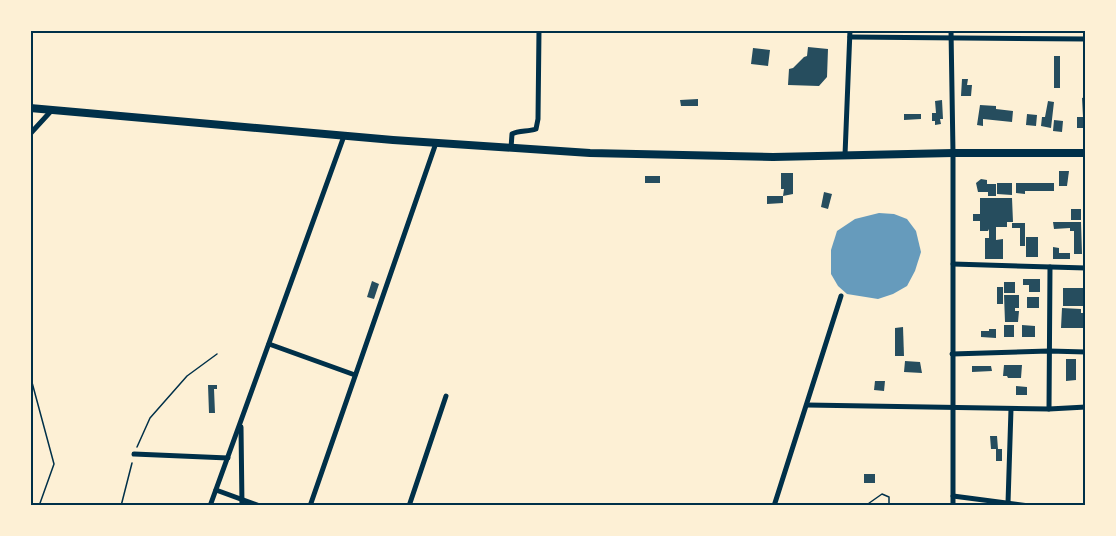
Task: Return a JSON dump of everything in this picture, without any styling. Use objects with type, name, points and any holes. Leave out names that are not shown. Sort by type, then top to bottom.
[{"type":"main road","points":[[30,108],[344,136],[590,153],[714,156],[1086,153]]},
{"type":"street","points":[[511,148],[512,134],[536,129],[539,30]]},
{"type":"street","points":[[951,30],[953,506]]},
{"type":"street","points":[[845,155],[850,33],[952,38],[1086,39]]},
{"type":"street","points":[[30,134],[52,110]]},
{"type":"street","points":[[210,506],[344,136]]},
{"type":"street","points":[[310,506],[436,143]]},
{"type":"street","points":[[953,264],[1086,268]]},
{"type":"street","points":[[1049,409],[1050,267]]},
{"type":"street","points":[[774,506],[841,296]]},
{"type":"street","points":[[269,344],[355,375]]},
{"type":"street","points":[[952,354],[1086,352]]},
{"type":"street","points":[[409,506],[446,396]]},
{"type":"street","points":[[807,405],[1011,409],[1086,407]]},
{"type":"street","points":[[1008,503],[1011,409]]},
{"type":"street","points":[[241,423],[242,503]]},
{"type":"street","points":[[134,454],[228,458]]},
{"type":"street","points":[[216,490],[242,503],[260,506]]},
{"type":"street","points":[[953,495],[1029,506]]},
{"type":"path","points":[[121,506],[134,454],[150,418],[187,376],[217,354]]},
{"type":"path","points":[[30,375],[54,464],[39,506]]},
{"type":"path","points":[[865,506],[882,494],[889,497],[889,506]]},
{"type":"water","points":[[879,213],[894,214],[907,219],[916,231],[921,252],[915,271],[907,286],[893,294],[878,299],[847,294],[838,286],[831,274],[831,250],[837,231],[855,219]]},
{"type":"building","points":[[808,47],[828,49],[827,77],[819,86],[788,85],[789,69],[807,56]]},
{"type":"building","points":[[753,48],[770,50],[768,66],[751,64]]},
{"type":"building","points":[[1054,56],[1060,56],[1060,88],[1054,88]]},
{"type":"building","points":[[962,79],[968,79],[967,85],[972,85],[971,96],[961,96]]},
{"type":"building","points":[[1086,97],[1086,128],[1077,128],[1077,117],[1083,117],[1082,98]]},
{"type":"building","points":[[698,99],[698,106],[681,106],[680,100]]},
{"type":"building","points":[[942,100],[943,119],[940,119],[941,124],[935,125],[935,121],[932,121],[932,113],[936,113],[935,101]]},
{"type":"building","points":[[1048,101],[1054,102],[1051,128],[1041,126]]},
{"type":"building","points":[[980,105],[996,106],[996,109],[1013,111],[1012,122],[983,119],[983,126],[977,125]]},
{"type":"building","points":[[904,114],[921,114],[921,119],[904,120]]},
{"type":"building","points":[[1027,114],[1037,115],[1036,126],[1026,125]]},
{"type":"building","points":[[1054,120],[1063,121],[1062,132],[1053,131]]},
{"type":"building","points":[[1059,171],[1069,171],[1067,186],[1059,186]]},
{"type":"building","points":[[781,173],[793,173],[793,194],[783,196]]},
{"type":"building","points":[[645,176],[660,176],[660,183],[645,183]]},
{"type":"building","points":[[981,179],[987,180],[987,184],[996,184],[996,196],[988,196],[988,192],[978,192],[976,183]]},
{"type":"building","points":[[997,183],[1012,183],[1012,195],[997,194]]},
{"type":"building","points":[[1016,183],[1054,183],[1054,191],[1016,193]]},
{"type":"building","points":[[824,192],[832,194],[828,209],[821,207]]},
{"type":"building","points":[[767,196],[783,196],[783,203],[767,204]]},
{"type":"building","points":[[980,198],[1012,198],[1013,222],[1007,222],[1007,227],[996,227],[996,240],[1003,239],[1003,259],[985,259],[985,238],[989,238],[989,229],[980,231],[980,221],[973,221],[973,214],[980,214]]},
{"type":"building","points":[[1071,209],[1081,209],[1081,220],[1071,220]]},
{"type":"building","points":[[1053,222],[1081,222],[1082,254],[1074,254],[1074,231],[1070,231],[1070,228],[1054,229]]},
{"type":"building","points":[[1012,223],[1025,223],[1025,246],[1020,246],[1020,228],[1012,228]]},
{"type":"building","points":[[1026,237],[1038,237],[1038,257],[1026,257]]},
{"type":"building","points":[[1053,247],[1059,248],[1059,253],[1070,253],[1070,259],[1053,259]]},
{"type":"building","points":[[1023,279],[1040,279],[1040,292],[1029,292],[1029,285],[1023,285]]},
{"type":"building","points":[[372,281],[379,284],[374,299],[367,297]]},
{"type":"building","points":[[1004,282],[1015,282],[1015,293],[1004,293]]},
{"type":"building","points":[[997,287],[1003,287],[1003,304],[997,304]]},
{"type":"building","points":[[1063,288],[1086,288],[1086,306],[1063,306]]},
{"type":"building","points":[[1004,295],[1019,295],[1019,308],[1015,308],[1015,311],[1019,311],[1018,322],[1005,322]]},
{"type":"building","points":[[1027,297],[1039,297],[1039,308],[1027,308]]},
{"type":"building","points":[[1062,308],[1081,309],[1081,313],[1086,313],[1086,328],[1061,328]]},
{"type":"building","points":[[1004,325],[1014,325],[1014,337],[1004,337]]},
{"type":"building","points":[[1022,325],[1035,326],[1035,337],[1022,337]]},
{"type":"building","points":[[903,327],[904,356],[895,356],[895,328]]},
{"type":"building","points":[[989,329],[996,329],[996,338],[981,337],[981,331],[989,331]]},
{"type":"building","points":[[1066,359],[1076,359],[1076,380],[1066,381]]},
{"type":"building","points":[[905,361],[920,362],[922,373],[904,372]]},
{"type":"building","points":[[1004,365],[1022,365],[1021,378],[1003,376]]},
{"type":"building","points":[[972,366],[991,366],[992,371],[972,372]]},
{"type":"building","points":[[875,381],[885,381],[884,391],[874,390]]},
{"type":"building","points":[[208,385],[217,385],[217,389],[214,389],[215,413],[209,413]]},
{"type":"building","points":[[1016,386],[1027,387],[1027,395],[1016,395]]},
{"type":"building","points":[[990,436],[997,436],[998,449],[1002,449],[1002,461],[996,461],[996,449],[991,449]]},
{"type":"building","points":[[864,474],[875,474],[875,483],[864,483]]}]
